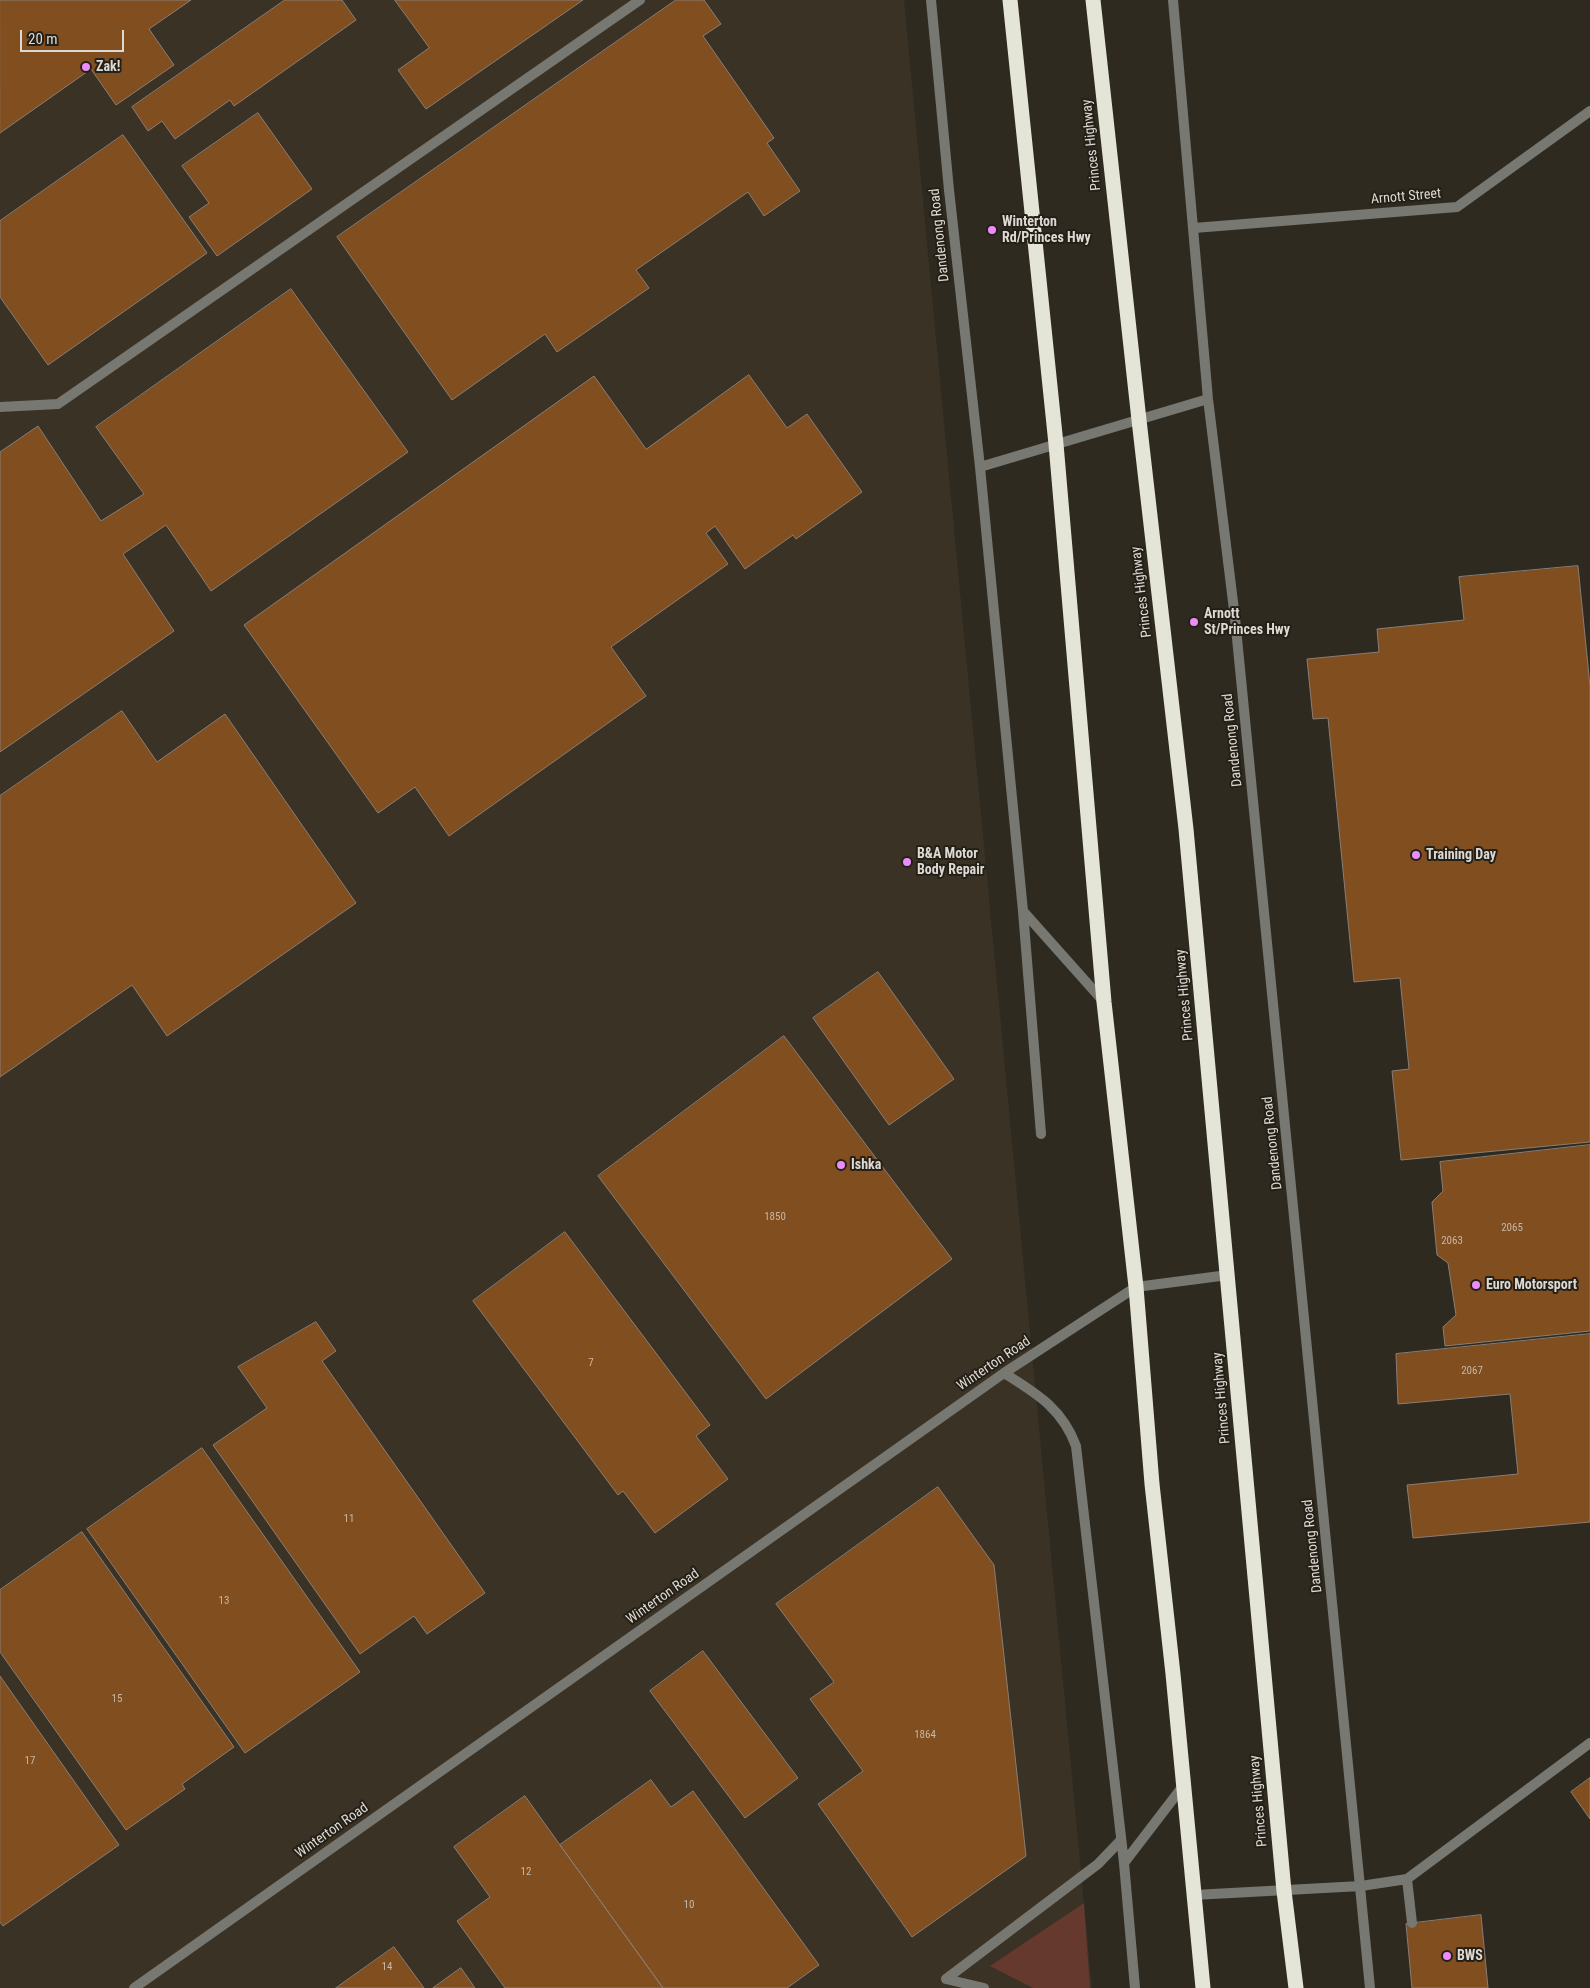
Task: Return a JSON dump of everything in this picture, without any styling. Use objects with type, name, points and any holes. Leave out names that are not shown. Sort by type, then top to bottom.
[{"type":"highway","points":[[1010,0],[1056,444],[1104,1002],[1136,1287],[1152,1484],[1203,1988]]},
{"type":"highway","name":"Princes Highway","points":[[1093,0],[1186,830],[1284,1891],[1296,1988]]},
{"type":"street","points":[[0,407],[58,404],[640,0]]},
{"type":"street","name":"Dandenong Road","points":[[931,0],[949,190],[980,467],[1023,911],[1041,1134]]},
{"type":"street","name":"Dandenong Road","points":[[1173,0],[1208,399],[1235,618],[1370,1988]]},
{"type":"street","name":"Arnott Street","points":[[1194,228],[1457,207],[1590,111]]},
{"type":"street","points":[[980,467],[1208,399]]},
{"type":"street","points":[[1023,911],[1104,1002]]},
{"type":"street","name":"Winterton Road","points":[[134,1988],[1004,1373],[1136,1287],[1228,1276]]},
{"type":"street","points":[[1004,1373],[1037,1394],[1058,1412],[1070,1429],[1076,1446],[1124,1863],[1135,1988]]},
{"type":"street","points":[[1194,1895],[1361,1886],[1407,1878],[1590,1743]]},
{"type":"street","points":[[1124,1863],[1183,1786]]},
{"type":"street","points":[[984,1988],[946,1979],[1098,1864],[1121,1840]]},
{"type":"street","points":[[1407,1878],[1412,1923]]},
{"type":"shaded area","points":[[0,0],[904,0],[1092,1988],[0,1988]]},
{"type":"shaded area","points":[[1084,1903],[1090,1988],[1033,1988],[990,1966]]},
{"type":"building","name":"Zak!","points":[[0,0],[191,0],[149,29],[174,65],[116,105],[91,69],[0,133]]},
{"type":"building","points":[[285,0],[342,0],[356,20],[234,106],[230,100],[175,139],[162,121],[148,131],[132,107]]},
{"type":"building","points":[[395,0],[583,0],[426,109],[398,70],[429,48]]},
{"type":"building","points":[[676,0],[704,0],[721,24],[703,36],[774,138],[767,143],[800,191],[764,216],[748,192],[636,270],[649,288],[557,352],[545,334],[452,400],[337,237]]},
{"type":"building","points":[[258,113],[312,189],[217,256],[189,217],[209,203],[182,166]]},
{"type":"building","points":[[123,135],[207,253],[48,365],[0,297],[0,221]]},
{"type":"building","points":[[291,289],[408,452],[211,591],[166,525],[123,554],[174,631],[0,752],[0,452],[38,426],[101,521],[144,494],[96,427]]},
{"type":"building","points":[[749,375],[787,428],[807,414],[862,492],[796,539],[793,535],[745,569],[715,526],[706,533],[728,564],[611,647],[646,696],[449,836],[415,787],[378,813],[244,625],[594,376],[646,449]]},
{"type":"building","points":[[1578,566],[1590,686],[1590,1142],[1401,1160],[1392,1071],[1409,1069],[1400,978],[1354,982],[1328,718],[1313,719],[1307,659],[1379,652],[1377,629],[1464,620],[1459,577]]},
{"type":"building","points":[[122,711],[157,762],[225,714],[356,903],[167,1036],[132,985],[0,1077],[0,796]]},
{"type":"building","points":[[878,972],[954,1079],[889,1125],[813,1018]]},
{"type":"building","points":[[784,1036],[952,1259],[766,1399],[598,1176]]},
{"type":"building","points":[[1590,1145],[1590,1331],[1445,1346],[1443,1327],[1456,1315],[1448,1263],[1437,1255],[1432,1202],[1443,1191],[1440,1162]]},
{"type":"building","points":[[565,1232],[710,1425],[696,1436],[728,1479],[655,1533],[623,1491],[618,1495],[473,1301]]},
{"type":"building","points":[[316,1322],[336,1351],[322,1361],[485,1593],[427,1634],[414,1616],[360,1654],[213,1445],[267,1408],[238,1367]]},
{"type":"building","points":[[1590,1334],[1590,1522],[1413,1538],[1407,1485],[1518,1474],[1510,1394],[1398,1404],[1396,1354]]},
{"type":"building","points":[[202,1448],[360,1672],[245,1753],[87,1529]]},
{"type":"building","points":[[938,1487],[994,1565],[1026,1856],[912,1937],[818,1804],[863,1771],[810,1699],[834,1682],[776,1604]]},
{"type":"building","points":[[82,1532],[234,1747],[182,1784],[185,1789],[126,1830],[0,1652],[0,1590]]},
{"type":"building","points":[[703,1651],[798,1778],[745,1818],[650,1691]]},
{"type":"building","points":[[0,1676],[119,1845],[3,1926],[0,1922]]},
{"type":"building","points":[[1590,1778],[1590,1819],[1571,1792]]},
{"type":"building","points":[[651,1780],[671,1807],[693,1791],[819,1965],[787,1988],[663,1988],[560,1845]]},
{"type":"building","points":[[525,1796],[663,1988],[505,1988],[457,1921],[490,1897],[454,1847]]},
{"type":"building","name":"BWS","points":[[1481,1915],[1488,1988],[1412,1988],[1406,1924]]},
{"type":"building","points":[[394,1947],[424,1988],[336,1988]]},
{"type":"building","points":[[461,1968],[475,1988],[433,1988]]},
{"type":"place","name":"Zak!","points":[[86,67]]},
{"type":"place","name":"Winterton Rd/Princes Hwy","points":[[992,230]]},
{"type":"place","name":"Arnott St/Princes Hwy","points":[[1194,622]]},
{"type":"place","name":"Training Day","points":[[1416,855]]},
{"type":"place","name":"B&A Motor Body Repair","points":[[907,862]]},
{"type":"place","name":"Ishka","points":[[841,1165]]},
{"type":"place","name":"Euro Motorsport","points":[[1476,1285]]},
{"type":"place","name":"BWS","points":[[1447,1956]]}]
